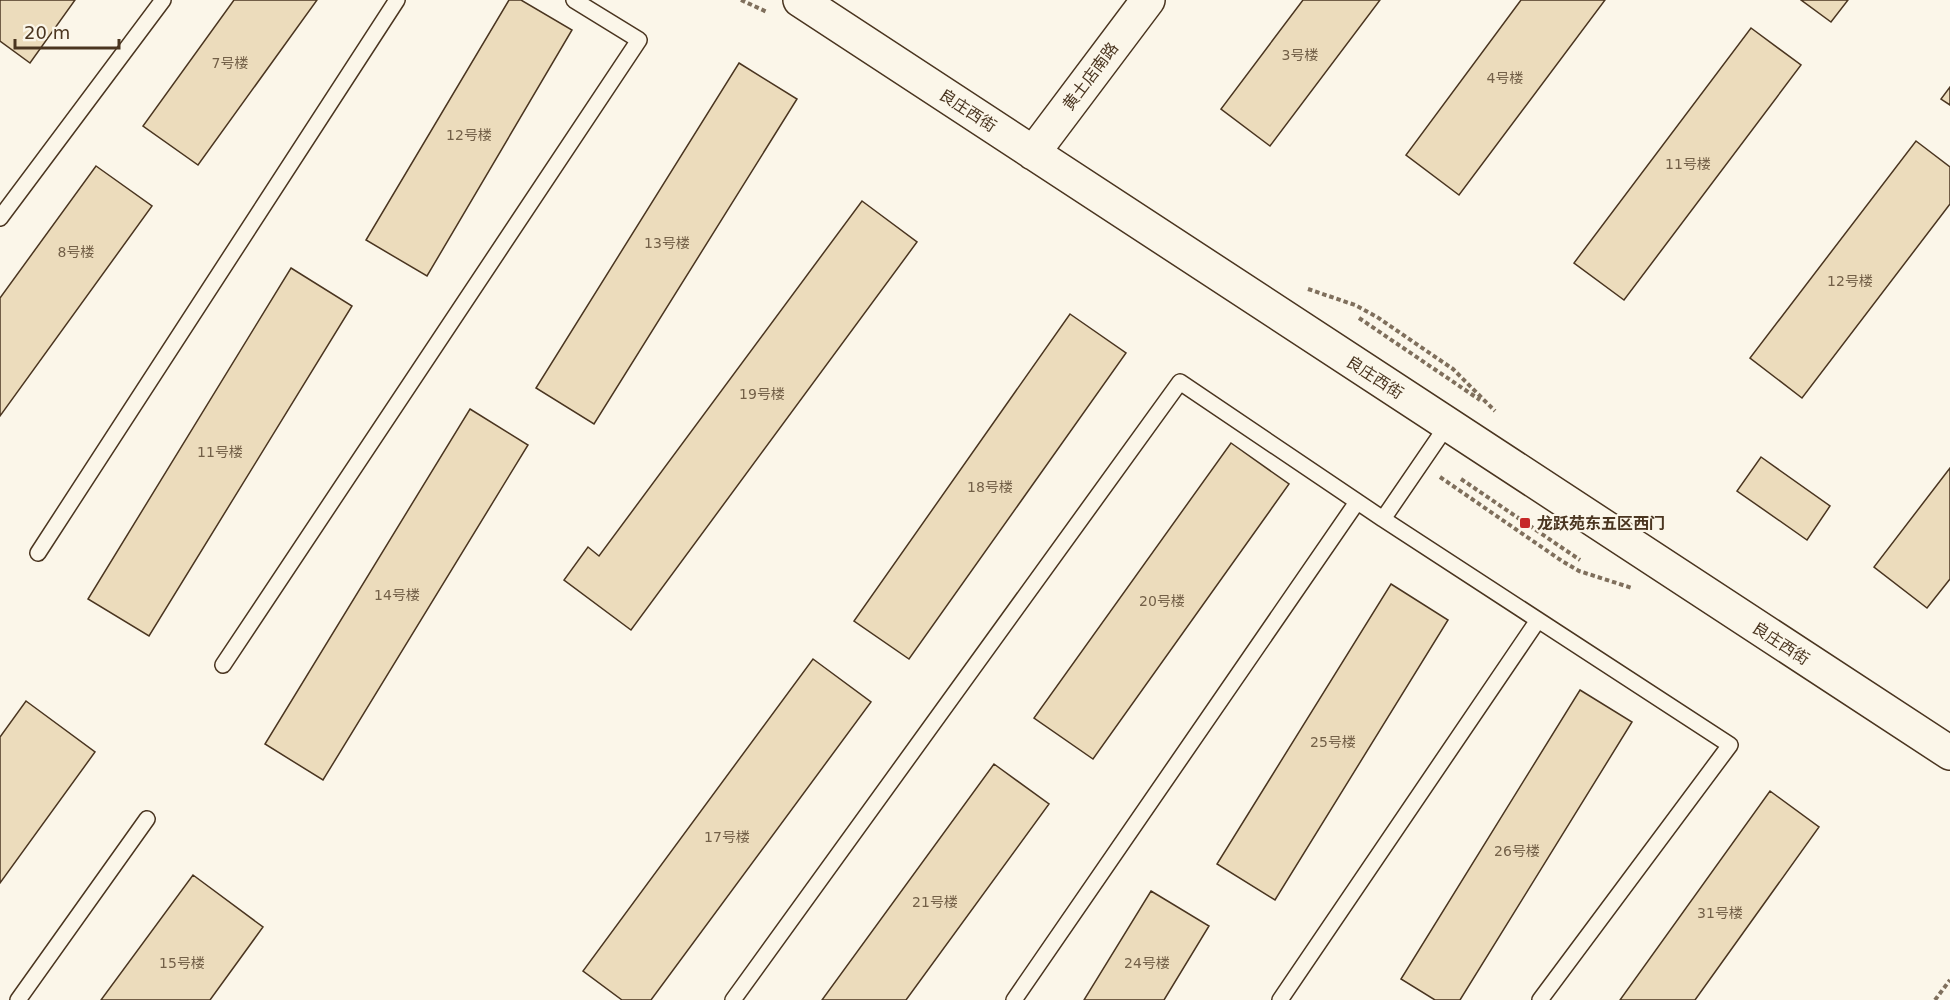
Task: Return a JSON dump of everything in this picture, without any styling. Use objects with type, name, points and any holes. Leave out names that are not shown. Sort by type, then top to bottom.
[{"type":"street","name":"良庄西街","points":[[800,0],[1950,753]]},
{"type":"street","name":"黄土店南路","points":[[1033,153],[1148,0]]},
{"type":"lane","points":[[0,218],[163,0]]},
{"type":"lane","points":[[38,553],[397,0]]},
{"type":"lane","points":[[224,665],[639,40],[574,0]]},
{"type":"lane","points":[[733,1000],[1180,382],[1357,502],[1730,746],[1540,1000]]},
{"type":"lane","points":[[1383,519],[1448,424]]},
{"type":"lane","points":[[1014,1000],[1357,502]]},
{"type":"lane","points":[[1280,1000],[1538,620]]},
{"type":"lane","points":[[18,1000],[147,819]]},
{"type":"path","points":[[1359,318],[1448,376],[1480,400]]},
{"type":"path","points":[[1461,479],[1566,554],[1580,560]]},
{"type":"path","points":[[1935,1000],[1950,980]]},
{"type":"building","points":[[0,0],[75,0],[30,63],[0,41]]},
{"type":"building","points":[[234,0],[317,0],[198,165],[143,126]]},
{"type":"building","points":[[509,0],[521,0],[572,30],[427,276],[366,240]]},
{"type":"building","points":[[1303,0],[1380,0],[1270,146],[1221,109]]},
{"type":"building","points":[[1521,0],[1605,0],[1459,195],[1406,155]]},
{"type":"building","points":[[1801,0],[1848,0],[1831,22]]},
{"type":"building","points":[[1751,28],[1801,65],[1624,300],[1574,263]]},
{"type":"building","points":[[739,63],[797,99],[594,424],[536,388]]},
{"type":"building","points":[[1950,87],[1950,105],[1941,99]]},
{"type":"building","points":[[1916,141],[1950,167],[1950,204],[1802,398],[1750,358]]},
{"type":"building","points":[[96,166],[152,206],[0,416],[0,298]]},
{"type":"building","points":[[862,201],[917,242],[631,630],[564,580],[588,547],[599,556]]},
{"type":"building","points":[[291,268],[352,306],[149,636],[88,599]]},
{"type":"building","points":[[1070,314],[1126,353],[909,659],[854,621]]},
{"type":"building","points":[[470,409],[528,445],[323,780],[265,744]]},
{"type":"building","points":[[1231,443],[1289,484],[1093,759],[1034,718]]},
{"type":"building","points":[[1761,457],[1830,506],[1807,540],[1737,491]]},
{"type":"building","points":[[1950,468],[1950,579],[1927,608],[1874,567]]},
{"type":"building","points":[[1391,584],[1448,620],[1275,900],[1217,864]]},
{"type":"building","points":[[813,659],[871,702],[651,1000],[622,1000],[583,971]]},
{"type":"building","points":[[1580,690],[1632,722],[1460,1000],[1435,1000],[1401,979]]},
{"type":"building","points":[[26,701],[95,752],[0,883],[0,737]]},
{"type":"building","points":[[994,764],[1049,804],[906,1000],[822,1000]]},
{"type":"building","points":[[1770,791],[1819,827],[1695,1000],[1620,1000]]},
{"type":"building","points":[[193,875],[263,927],[210,1000],[101,1000]]},
{"type":"building","points":[[1151,891],[1209,926],[1164,1000],[1084,1000]]},
{"type":"place","name":"龙跃苑东五区西门","points":[[1525,523]]}]
